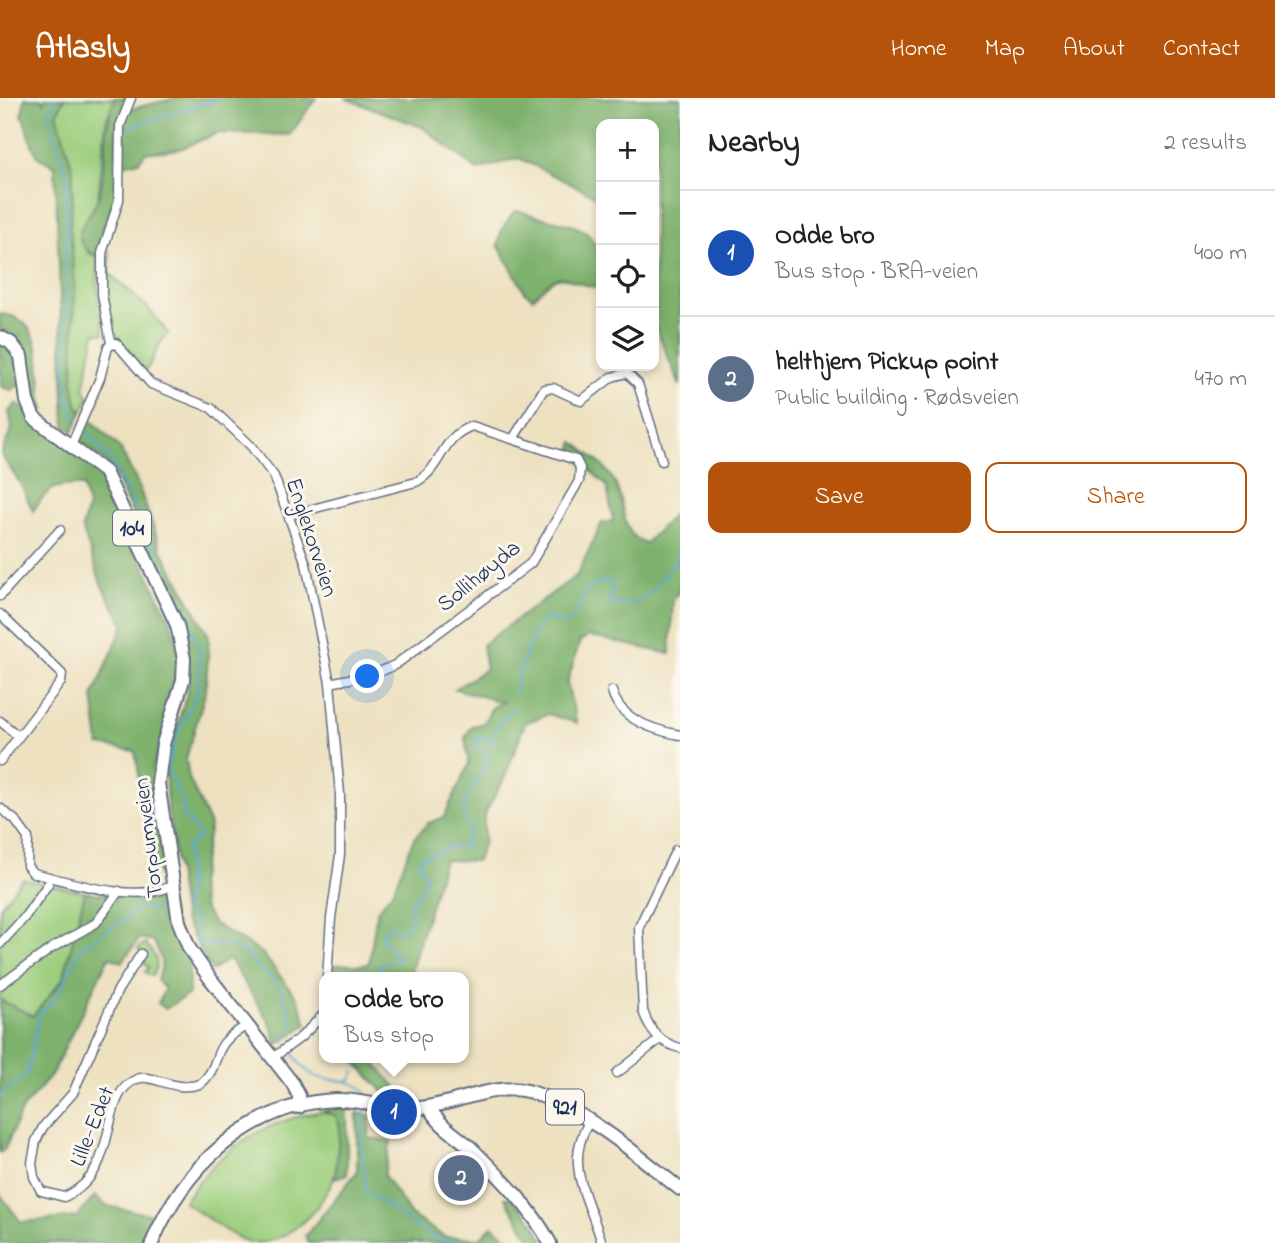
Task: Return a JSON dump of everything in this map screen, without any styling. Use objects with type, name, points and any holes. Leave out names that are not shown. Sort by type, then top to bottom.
[{"type":"main road","name":"Torpumveien","points":[[0,337],[11,343],[21,356],[27,401],[34,418],[95,462],[111,482],[162,588],[181,639],[183,680],[159,765],[160,798],[171,886],[189,948],[247,1026],[278,1055],[299,1096],[299,1107]]},
{"type":"main road","name":"921","points":[[429,1107],[518,1090],[542,1096],[589,1122],[680,1189]]},
{"type":"main road","points":[[152,1243],[165,1211],[213,1152],[240,1132],[299,1107],[334,1100],[404,1109],[429,1107],[440,1124],[472,1150],[523,1202],[551,1243]]},
{"type":"main road","points":[[162,1243],[185,1186]]},
{"type":"street","points":[[71,446],[92,400],[111,343],[102,294],[102,253],[119,200],[119,138],[131,98]]},
{"type":"street","name":"Englekorveien","points":[[111,343],[120,345],[150,384],[211,408],[251,446],[274,476],[289,515],[314,590],[330,683],[340,794],[340,855],[331,918],[327,972]]},
{"type":"street","points":[[513,439],[546,388],[553,388],[581,401],[612,377],[627,373],[638,384],[662,461]]},
{"type":"street","name":"Sollihøyda","points":[[289,515],[416,482],[429,475],[448,441],[472,426],[576,460],[580,468],[579,481],[531,563],[395,665],[377,673],[330,683]]},
{"type":"street","points":[[0,596],[60,530]]},
{"type":"street","points":[[0,614],[62,674],[61,682],[0,761]]},
{"type":"street","points":[[612,691],[615,706],[628,716],[680,735]]},
{"type":"street","points":[[0,721],[18,736]]},
{"type":"street","points":[[0,808],[15,820],[27,838],[27,866],[33,873],[118,891],[151,893],[171,886]]},
{"type":"street","points":[[676,850],[639,927],[643,1012],[652,1031],[660,1039],[680,1048]]},
{"type":"street","points":[[0,944],[24,918],[48,884]]},
{"type":"street","points":[[0,985],[52,948],[96,923],[118,891]]},
{"type":"street","name":"Lille-Edet","points":[[141,954],[118,990],[73,1093],[43,1126],[36,1141],[32,1163],[34,1177],[41,1191],[64,1197],[89,1182],[105,1152],[114,1108],[128,1085],[147,1078],[178,1088],[200,1084],[207,1077],[221,1044],[247,1026]]},
{"type":"street","points":[[278,1055],[319,1019]]},
{"type":"street","points":[[617,1073],[660,1039]]},
{"type":"street","points":[[589,1122],[578,1140],[576,1157],[602,1243]]},
{"type":"green space","points":[[25,98],[41,98],[44,102],[45,98],[65,98],[57,113],[73,171],[70,229],[75,285],[73,381],[77,405],[82,412],[73,431],[65,427],[55,166],[38,157],[33,147],[22,114]]},
{"type":"green space","points":[[65,98],[115,98],[106,121],[98,199],[80,233],[88,253],[98,257],[97,284],[104,333],[95,333],[84,389],[89,397],[82,412],[77,405],[73,381],[75,285],[70,229],[73,193],[57,113]]},
{"type":"green space","points":[[115,98],[127,98],[117,129],[115,199],[104,224],[98,257],[85,248],[80,233],[98,199],[108,124]]},
{"type":"green space","points":[[176,98],[316,98],[290,135],[218,133],[180,149],[145,153],[139,161],[124,165],[124,127],[130,109]]},
{"type":"green space","points":[[345,98],[680,98],[680,386],[659,335],[659,119],[596,119],[596,196],[519,158],[477,170],[422,127]]},
{"type":"green space","points":[[520,211],[567,224],[588,235],[596,249],[596,288],[557,278],[533,298],[525,292],[498,245],[502,229],[514,212]]},
{"type":"green space","points":[[109,250],[110,274],[148,308],[168,333],[145,371],[111,329],[105,292]]},
{"type":"green space","points":[[0,314],[16,318],[27,326],[34,337],[44,410],[37,408],[26,352],[13,335],[0,329]]},
{"type":"green space","points":[[0,341],[11,349],[16,359],[19,385],[12,390],[1,387]]},
{"type":"green space","points":[[17,403],[99,473],[171,622],[179,657],[179,672],[175,696],[153,767],[164,876],[159,874],[154,866],[135,751],[99,745],[93,696],[124,625],[102,586],[82,528],[88,506],[83,486],[53,489],[43,496],[33,511],[20,483],[1,455],[12,428],[9,411]]},
{"type":"green space","points":[[89,418],[120,448],[137,482],[162,551],[209,636],[206,690],[186,759],[189,778],[210,825],[199,884],[203,907],[213,923],[262,953],[298,999],[307,1024],[276,1045],[271,1024],[229,959],[212,971],[184,920],[167,803],[165,768],[188,689],[188,644],[168,591],[116,478],[109,466],[79,439]]},
{"type":"green space","points":[[574,442],[610,475],[618,490],[626,524],[636,538],[645,544],[680,508],[680,590],[673,600],[670,654],[589,636],[580,641],[567,683],[577,723],[548,714],[525,723],[505,777],[484,815],[484,841],[477,861],[444,860],[410,972],[332,972],[333,966],[341,964],[369,963],[377,911],[394,889],[413,840],[428,823],[444,817],[469,764],[465,738],[472,726],[484,723],[492,707],[502,702],[455,689],[486,669],[482,645],[577,575],[602,523],[613,521],[607,486],[570,452]]},
{"type":"green space","points":[[22,879],[85,892],[63,979],[33,1016],[0,1000],[0,907]]},
{"type":"green space","points":[[85,892],[166,901],[189,959],[189,994],[165,1009],[158,1003],[165,989],[157,980],[161,960],[153,941],[140,938],[122,962],[109,957],[51,1076],[22,1109],[5,1149],[0,1153],[0,1000],[33,1016],[63,979]]},
{"type":"green space","points":[[145,943],[157,962],[152,976],[145,972],[149,968],[143,962],[144,954],[138,949]]},
{"type":"green space","points":[[357,1063],[375,1063],[400,1091],[401,1099],[390,1099]]},
{"type":"green space","points":[[338,1106],[347,1111],[347,1174],[335,1178],[340,1126],[336,1116],[323,1111]]},
{"type":"green space","points":[[323,1111],[336,1116],[341,1136],[340,1157],[334,1178],[323,1198],[309,1216],[292,1230],[274,1240],[254,1243],[228,1232],[184,1202],[211,1167],[243,1141],[280,1123]]},
{"type":"green space","points":[[357,1113],[370,1115],[369,1138],[391,1141],[384,1175],[411,1215],[445,1237],[480,1238],[492,1226],[515,1243],[309,1243],[305,1236],[357,1172]]},
{"type":"green space","points":[[0,1194],[21,1222],[77,1217],[95,1196],[106,1206],[154,1215],[146,1243],[0,1243]]},
{"type":"green space","points":[[511,1197],[533,1221],[545,1243],[533,1243],[505,1198]]},
{"type":"waterway","points":[[55,98],[50,118],[67,185],[66,377],[76,420]]},
{"type":"waterway","points":[[129,127],[221,98]]},
{"type":"waterway","points":[[84,428],[110,459],[200,647],[198,691],[175,739],[167,769],[183,802],[183,815],[200,835],[187,848],[188,888],[184,906],[196,923],[198,944],[240,949],[280,988],[293,1023],[283,1037],[286,1042]]},
{"type":"waterway","points":[[516,694],[522,664],[531,641],[548,617],[564,624],[569,621],[578,609],[586,589],[606,580],[614,588],[609,601],[621,605],[632,604],[651,592],[680,553]]},
{"type":"waterway","points":[[377,972],[384,963],[397,962],[398,957],[380,939],[388,926],[403,931],[411,922],[410,904],[424,885],[426,876],[419,864],[421,857],[454,846],[467,849],[464,843],[470,833],[463,813],[464,803],[488,760],[475,742],[476,738],[483,736],[491,744],[495,739],[496,728],[513,708]]},
{"type":"waterway","points":[[0,1097],[27,1073],[40,1013],[54,1001],[81,948],[141,907],[159,911]]},
{"type":"waterway","points":[[291,1050],[310,1073],[319,1078],[354,1084],[364,1090],[366,1096]]},
{"type":"waterway","points":[[357,1063],[358,1067]]},
{"type":"waterway","points":[[350,1081],[355,1072]]},
{"type":"waterway","points":[[365,1109],[361,1143],[366,1191],[431,1236],[444,1241],[481,1243]]},
{"type":"place","name":"Odde bro","points":[[394,1112]]},
{"type":"place","name":"helthjem Pickup point","points":[[461,1178]]}]
